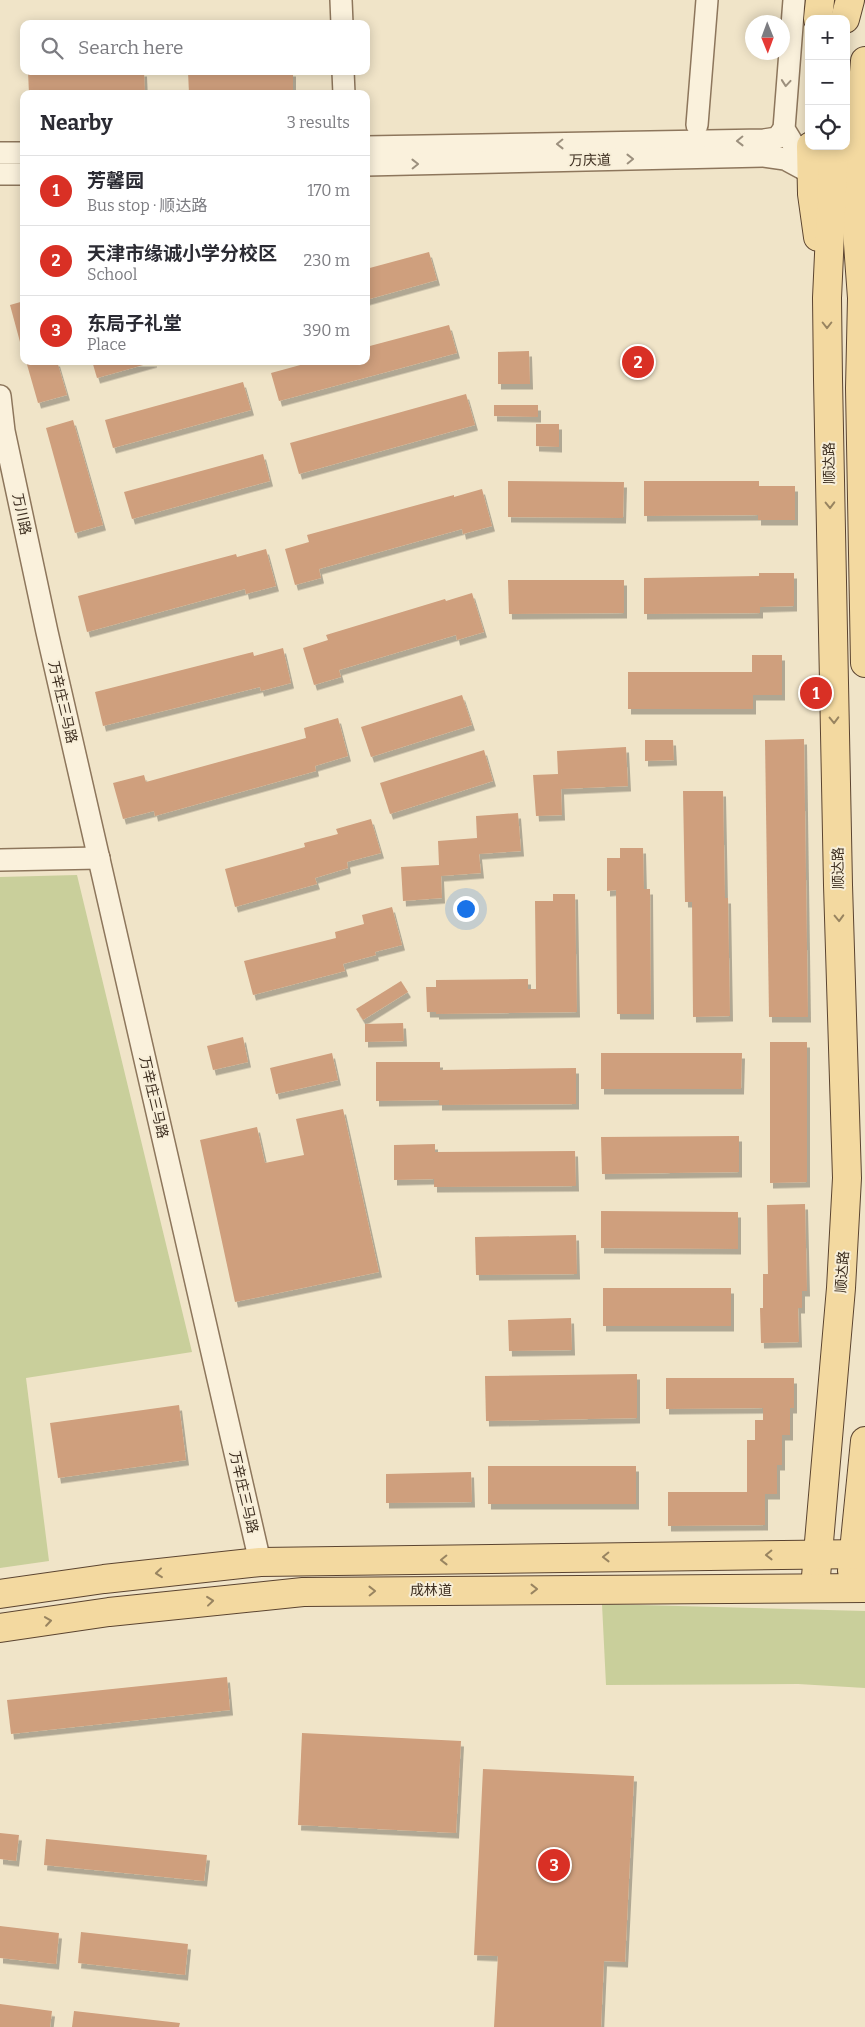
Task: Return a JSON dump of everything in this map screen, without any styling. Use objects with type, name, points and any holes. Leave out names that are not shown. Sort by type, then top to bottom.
[{"type":"main road","points":[[818,15],[820,0]]},
{"type":"main road","name":"顺达路","points":[[815,1588],[841,1288],[847,1178],[838,885],[827,298],[865,61]]},
{"type":"main road","points":[[811,150],[810,173],[827,298]]},
{"type":"main road","name":"顺达路","points":[[835,150],[862,298],[865,664]]},
{"type":"main road","points":[[862,298],[865,270]]},
{"type":"main road","points":[[857,1588],[865,1441]]},
{"type":"main road","points":[[0,1594],[104,1579],[260,1562],[859,1554]]},
{"type":"main road","name":"成林道","points":[[0,1628],[110,1612],[303,1592],[857,1588]]},
{"type":"street","points":[[341,0],[342,20]]},
{"type":"street","points":[[697,125],[708,0]]},
{"type":"street","points":[[794,0],[784,129],[810,173]]},
{"type":"street","points":[[343,75],[344,90]]},
{"type":"street","name":"万庆道","points":[[370,147],[764,140],[777,138],[784,129]]},
{"type":"street","points":[[0,154],[20,153]]},
{"type":"street","name":"万庆道","points":[[370,165],[764,156],[785,159],[810,173]]},
{"type":"street","points":[[0,174],[20,174]]},
{"type":"street","points":[[828,379],[863,389]]},
{"type":"street","name":"万川路","points":[[0,396],[4,452],[47,632]]},
{"type":"street","name":"万辛庄三马路","points":[[47,632],[260,1562]]},
{"type":"street","points":[[0,860],[99,858]]},
{"type":"green space","points":[[77,875],[192,1352],[26,1378],[49,1561],[0,1568],[0,877]]},
{"type":"green space","points":[[602,1604],[865,1611],[865,1688],[798,1684],[606,1685]]},
{"type":"building","points":[[28,75],[144,75],[145,90],[29,90]]},
{"type":"building","points":[[188,75],[293,75],[293,90],[189,90]]},
{"type":"building","points":[[429,252],[437,280],[370,299],[370,268]]},
{"type":"building","points":[[20,302],[20,342],[10,305]]},
{"type":"building","points":[[449,325],[457,353],[279,401],[271,373],[300,365],[370,365],[370,346]]},
{"type":"building","points":[[529,351],[530,384],[498,384],[498,352]]},
{"type":"building","points":[[27,365],[58,365],[67,395],[38,403]]},
{"type":"building","points":[[93,365],[143,365],[97,378]]},
{"type":"building","points":[[243,382],[251,410],[113,448],[105,420]]},
{"type":"building","points":[[466,394],[475,425],[299,474],[290,443]]},
{"type":"building","points":[[494,405],[538,405],[538,417],[494,416]]},
{"type":"building","points":[[73,420],[103,525],[75,533],[46,428]]},
{"type":"building","points":[[536,424],[559,424],[559,447],[536,446]]},
{"type":"building","points":[[263,454],[270,481],[132,519],[124,492]]},
{"type":"building","points":[[508,481],[624,482],[623,518],[508,517]]},
{"type":"building","points":[[644,481],[759,481],[759,486],[795,486],[795,520],[758,520],[758,515],[644,516]]},
{"type":"building","points":[[482,489],[492,526],[463,534],[462,529],[319,569],[321,578],[295,585],[285,549],[309,542],[307,535]]},
{"type":"building","points":[[266,549],[276,586],[246,594],[245,589],[87,632],[78,596],[236,554],[237,557]]},
{"type":"building","points":[[759,573],[794,573],[794,606],[760,607],[760,613],[644,614],[644,578],[759,576]]},
{"type":"building","points":[[508,580],[624,580],[624,613],[509,614]]},
{"type":"building","points":[[472,593],[484,632],[457,640],[456,635],[339,670],[341,677],[314,685],[303,648],[328,640],[326,635],[445,599],[446,601]]},
{"type":"building","points":[[283,648],[291,683],[261,691],[260,687],[103,726],[95,692],[253,652],[254,656]]},
{"type":"building","points":[[752,655],[782,655],[782,695],[753,695],[753,709],[628,709],[628,672],[752,672]]},
{"type":"building","points":[[462,695],[472,725],[371,757],[361,727]]},
{"type":"building","points":[[338,718],[348,756],[315,766],[316,771],[155,816],[154,811],[123,819],[113,783],[144,775],[146,782],[306,738],[304,728]]},
{"type":"building","points":[[804,739],[808,1017],[769,1017],[765,740]]},
{"type":"building","points":[[645,740],[673,740],[674,760],[645,761]]},
{"type":"building","points":[[626,747],[628,786],[561,789],[562,815],[536,816],[533,775],[558,774],[557,751]]},
{"type":"building","points":[[484,750],[493,781],[390,814],[380,783]]},
{"type":"building","points":[[683,791],[723,791],[725,898],[728,898],[730,1016],[693,1017],[692,902],[685,902]]},
{"type":"building","points":[[518,813],[521,851],[479,854],[481,873],[441,876],[442,898],[403,901],[401,867],[439,865],[438,841],[477,838],[476,816]]},
{"type":"building","points":[[371,819],[381,853],[347,862],[348,868],[315,878],[317,884],[235,907],[225,869],[305,847],[304,843],[338,834],[336,829]]},
{"type":"building","points":[[620,848],[643,848],[644,889],[650,889],[651,1014],[617,1014],[616,890],[607,891],[607,858],[620,858]]},
{"type":"building","points":[[553,894],[575,894],[577,1012],[436,1014],[436,1012],[427,1012],[426,987],[436,987],[436,980],[528,979],[528,989],[536,989],[535,901],[553,901]]},
{"type":"building","points":[[392,907],[402,945],[375,952],[376,955],[343,964],[345,971],[253,995],[244,961],[336,938],[335,932],[364,924],[362,915]]},
{"type":"building","points":[[401,981],[408,992],[363,1020],[356,1009]]},
{"type":"building","points":[[403,1023],[404,1041],[365,1042],[365,1024]]},
{"type":"building","points":[[243,1037],[248,1062],[213,1070],[207,1046]]},
{"type":"building","points":[[770,1042],[807,1042],[807,1182],[770,1183]]},
{"type":"building","points":[[332,1053],[338,1080],[276,1094],[270,1068]]},
{"type":"building","points":[[601,1053],[742,1053],[741,1089],[601,1089]]},
{"type":"building","points":[[376,1062],[440,1062],[440,1070],[576,1068],[576,1104],[439,1105],[439,1100],[376,1101]]},
{"type":"building","points":[[343,1109],[379,1272],[235,1302],[200,1140],[257,1127],[265,1163],[304,1155],[296,1119]]},
{"type":"building","points":[[739,1136],[739,1172],[602,1174],[601,1137]]},
{"type":"building","points":[[435,1144],[435,1152],[575,1151],[576,1186],[434,1187],[434,1179],[394,1180],[394,1145]]},
{"type":"building","points":[[805,1204],[807,1291],[802,1291],[802,1308],[798,1308],[799,1342],[761,1343],[760,1308],[763,1308],[763,1274],[768,1274],[767,1205]]},
{"type":"building","points":[[601,1211],[738,1212],[738,1249],[601,1248]]},
{"type":"building","points":[[576,1235],[577,1274],[476,1275],[475,1237]]},
{"type":"building","points":[[603,1288],[731,1288],[731,1326],[603,1326]]},
{"type":"building","points":[[571,1318],[572,1350],[509,1351],[508,1320]]},
{"type":"building","points":[[637,1374],[637,1418],[486,1421],[485,1376]]},
{"type":"building","points":[[666,1378],[794,1378],[794,1408],[790,1408],[790,1435],[782,1435],[782,1465],[777,1465],[777,1494],[765,1494],[765,1525],[668,1526],[668,1492],[747,1492],[747,1440],[755,1440],[755,1420],[763,1420],[763,1408],[666,1409]]},
{"type":"building","points":[[179,1405],[186,1460],[58,1478],[50,1423]]},
{"type":"building","points":[[488,1466],[636,1466],[636,1504],[488,1504]]},
{"type":"building","points":[[471,1472],[472,1502],[386,1503],[386,1474]]},
{"type":"building","points":[[227,1677],[230,1710],[11,1734],[7,1700]]},
{"type":"building","points":[[302,1733],[461,1741],[456,1833],[298,1825]]},
{"type":"building","points":[[483,1769],[634,1776],[625,1962],[604,1961],[601,2027],[494,2027],[498,1956],[474,1955]]},
{"type":"building","points":[[0,1833],[19,1835],[16,1861],[0,1859]]},
{"type":"building","points":[[46,1839],[207,1855],[204,1881],[44,1865]]},
{"type":"building","points":[[0,1926],[59,1933],[56,1964],[0,1958]]},
{"type":"building","points":[[81,1932],[188,1944],[185,1975],[78,1963]]},
{"type":"building","points":[[0,2004],[52,2011],[50,2027],[0,2027]]},
{"type":"building","points":[[74,2011],[180,2023],[179,2027],[72,2027]]},
{"type":"place","name":"天津市缘诚小学分校区","points":[[638,362]]},
{"type":"place","name":"芳馨园","points":[[816,693]]},
{"type":"place","name":"东局子礼堂","points":[[554,1865]]}]
